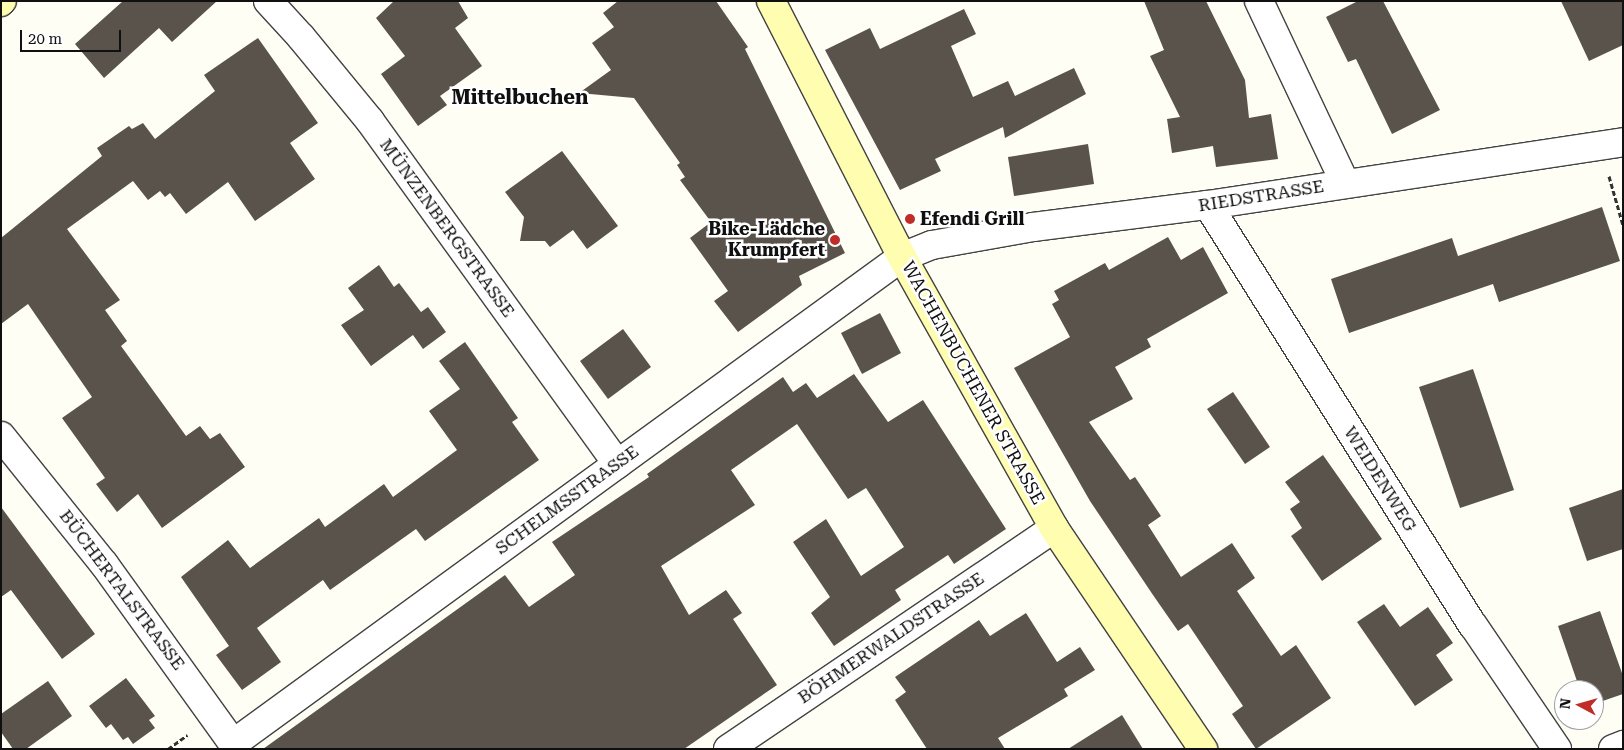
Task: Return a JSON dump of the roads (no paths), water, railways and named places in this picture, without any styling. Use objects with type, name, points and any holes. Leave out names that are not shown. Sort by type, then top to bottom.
[{"type":"main road","name":"WACHENBUCHENER STRASSE","points":[[771,1],[902,257],[1054,528],[1203,749]]},
{"type":"street","name":"MÜNZENBERGSTRASSE","points":[[268,1],[301,37],[370,121],[617,464]]},
{"type":"street","points":[[1259,1],[1345,183]]},
{"type":"street","name":"RIEDSTRASSE","points":[[902,257],[932,245],[1033,227],[1208,205],[1613,144]]},
{"type":"street","name":"WEIDENWEG","points":[[1208,205],[1473,624],[1557,749]]},
{"type":"street","name":"SCHELMSSTRASSE","points":[[235,746],[617,464],[902,257]]},
{"type":"street","name":"BÜCHERTALSTRASSE","points":[[1,436],[104,564],[235,746]]},
{"type":"street","name":"BÖHMERWALDSTRASSE","points":[[728,749],[1054,528]]},
{"type":"street","points":[[1613,749],[1623,745]]},
{"type":"place","name":"Efendi Grill","points":[[910,219]]},
{"type":"place","name":"Bike-Lädche Krumpfert","points":[[835,240]]},
{"type":"district","name":"Mittelbuchen","points":[[520,97]]}]
